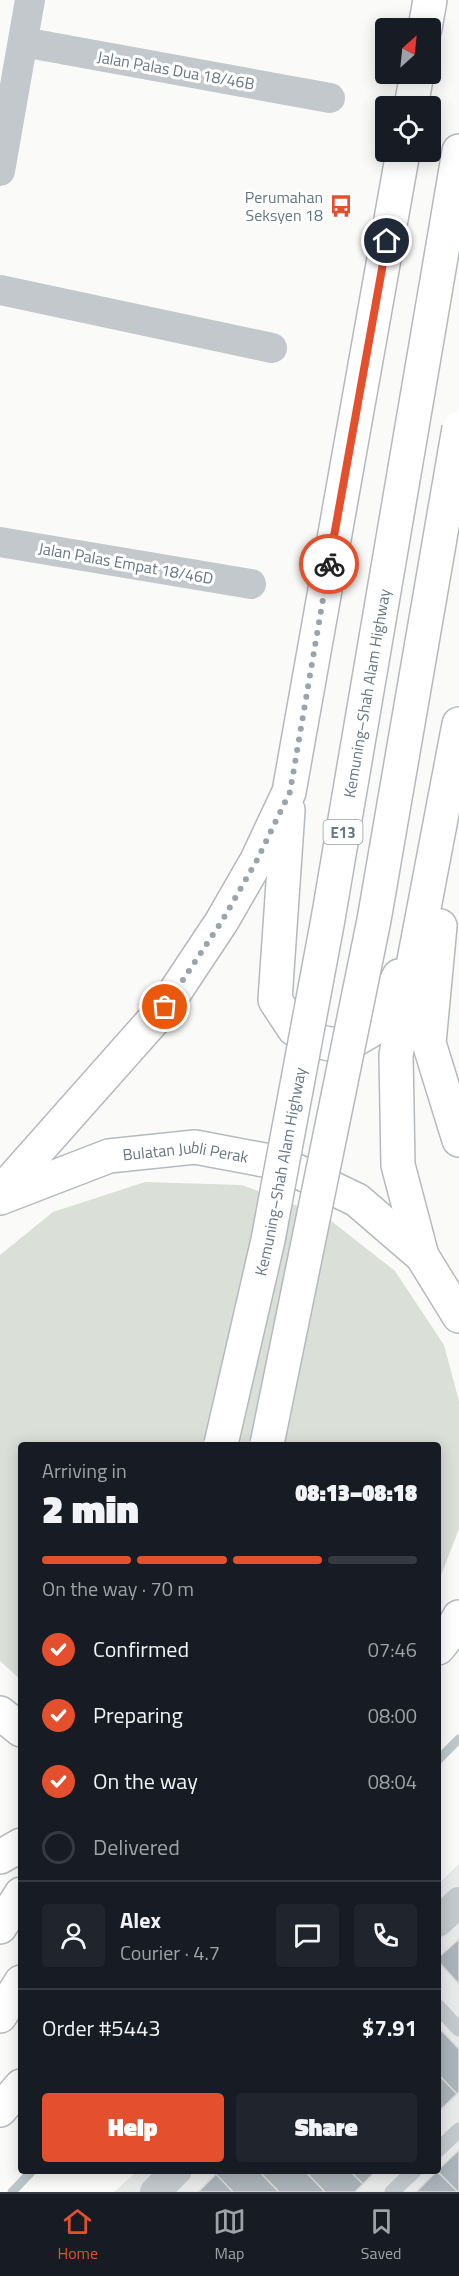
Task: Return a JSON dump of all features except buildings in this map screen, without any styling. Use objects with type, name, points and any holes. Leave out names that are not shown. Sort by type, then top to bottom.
[{"type":"main road","points":[[426,18],[430,0]]},
{"type":"main road","name":"Kemuning–Shah Alam Highway","points":[[221,1442],[268,1240],[321,954],[459,151]]},
{"type":"main road","points":[[401,162],[290,792],[275,1000],[294,1029],[316,1041],[335,1045],[351,1042],[375,1028],[420,930]]},
{"type":"main road","name":"E13","points":[[267,1442],[374,920],[459,428]]},
{"type":"main road","points":[[422,1256],[398,1165],[396,1055],[459,724]]},
{"type":"main road","points":[[459,724],[429,1043],[459,1140]]},
{"type":"main road","points":[[0,1193],[165,1007],[222,921],[257,860],[290,792]]},
{"type":"main road","name":"Bulatan Jubli Perak","points":[[0,1198],[109,1156],[195,1148],[280,1163],[357,1200],[422,1256],[459,1316]]},
{"type":"main road","points":[[0,1713],[18,1728]]},
{"type":"main road","points":[[0,1857],[18,1847]]},
{"type":"main road","points":[[0,1927],[18,1899]]},
{"type":"main road","points":[[0,2016],[18,1987]]},
{"type":"main road","points":[[0,2110],[18,2089]]},
{"type":"street","points":[[0,171],[30,0]]},
{"type":"street","name":"Jalan Palas Dua 18/46B","points":[[23,42],[330,98]]},
{"type":"street","points":[[0,290],[272,348]]},
{"type":"street","name":"Jalan Palas Empat 18/46D","points":[[0,542],[251,584]]},
{"type":"street","points":[[441,1919],[459,1902]]},
{"type":"street","points":[[155,2192],[173,2174]]},
{"type":"lane","points":[[441,2010],[459,2029]]},
{"type":"lane","points":[[441,2147],[459,2130]]},
{"type":"lane","points":[[392,2192],[411,2174]]},
{"type":"shaded area","points":[[145,1182],[242,1185],[325,1216],[395,1271],[444,1345],[459,1401],[459,1529],[441,1575],[441,1442],[18,1442],[18,1677],[0,1661],[0,1255],[53,1212]]},
{"type":"shaded area","points":[[459,1864],[459,2192],[114,2192],[134,2174],[441,2174],[441,1881]]},
{"type":"waterway","points":[[441,1757],[459,1739]]},
{"type":"waterway","points":[[12,2192],[29,2174]]},
{"type":"way so far","points":[[165,1007],[222,921],[257,860],[290,792],[329,564]]},
{"type":"place","name":"Perumahan Seksyen 18","points":[[341,206]]},
{"type":"route","points":[[329,564],[387,241]]}]
